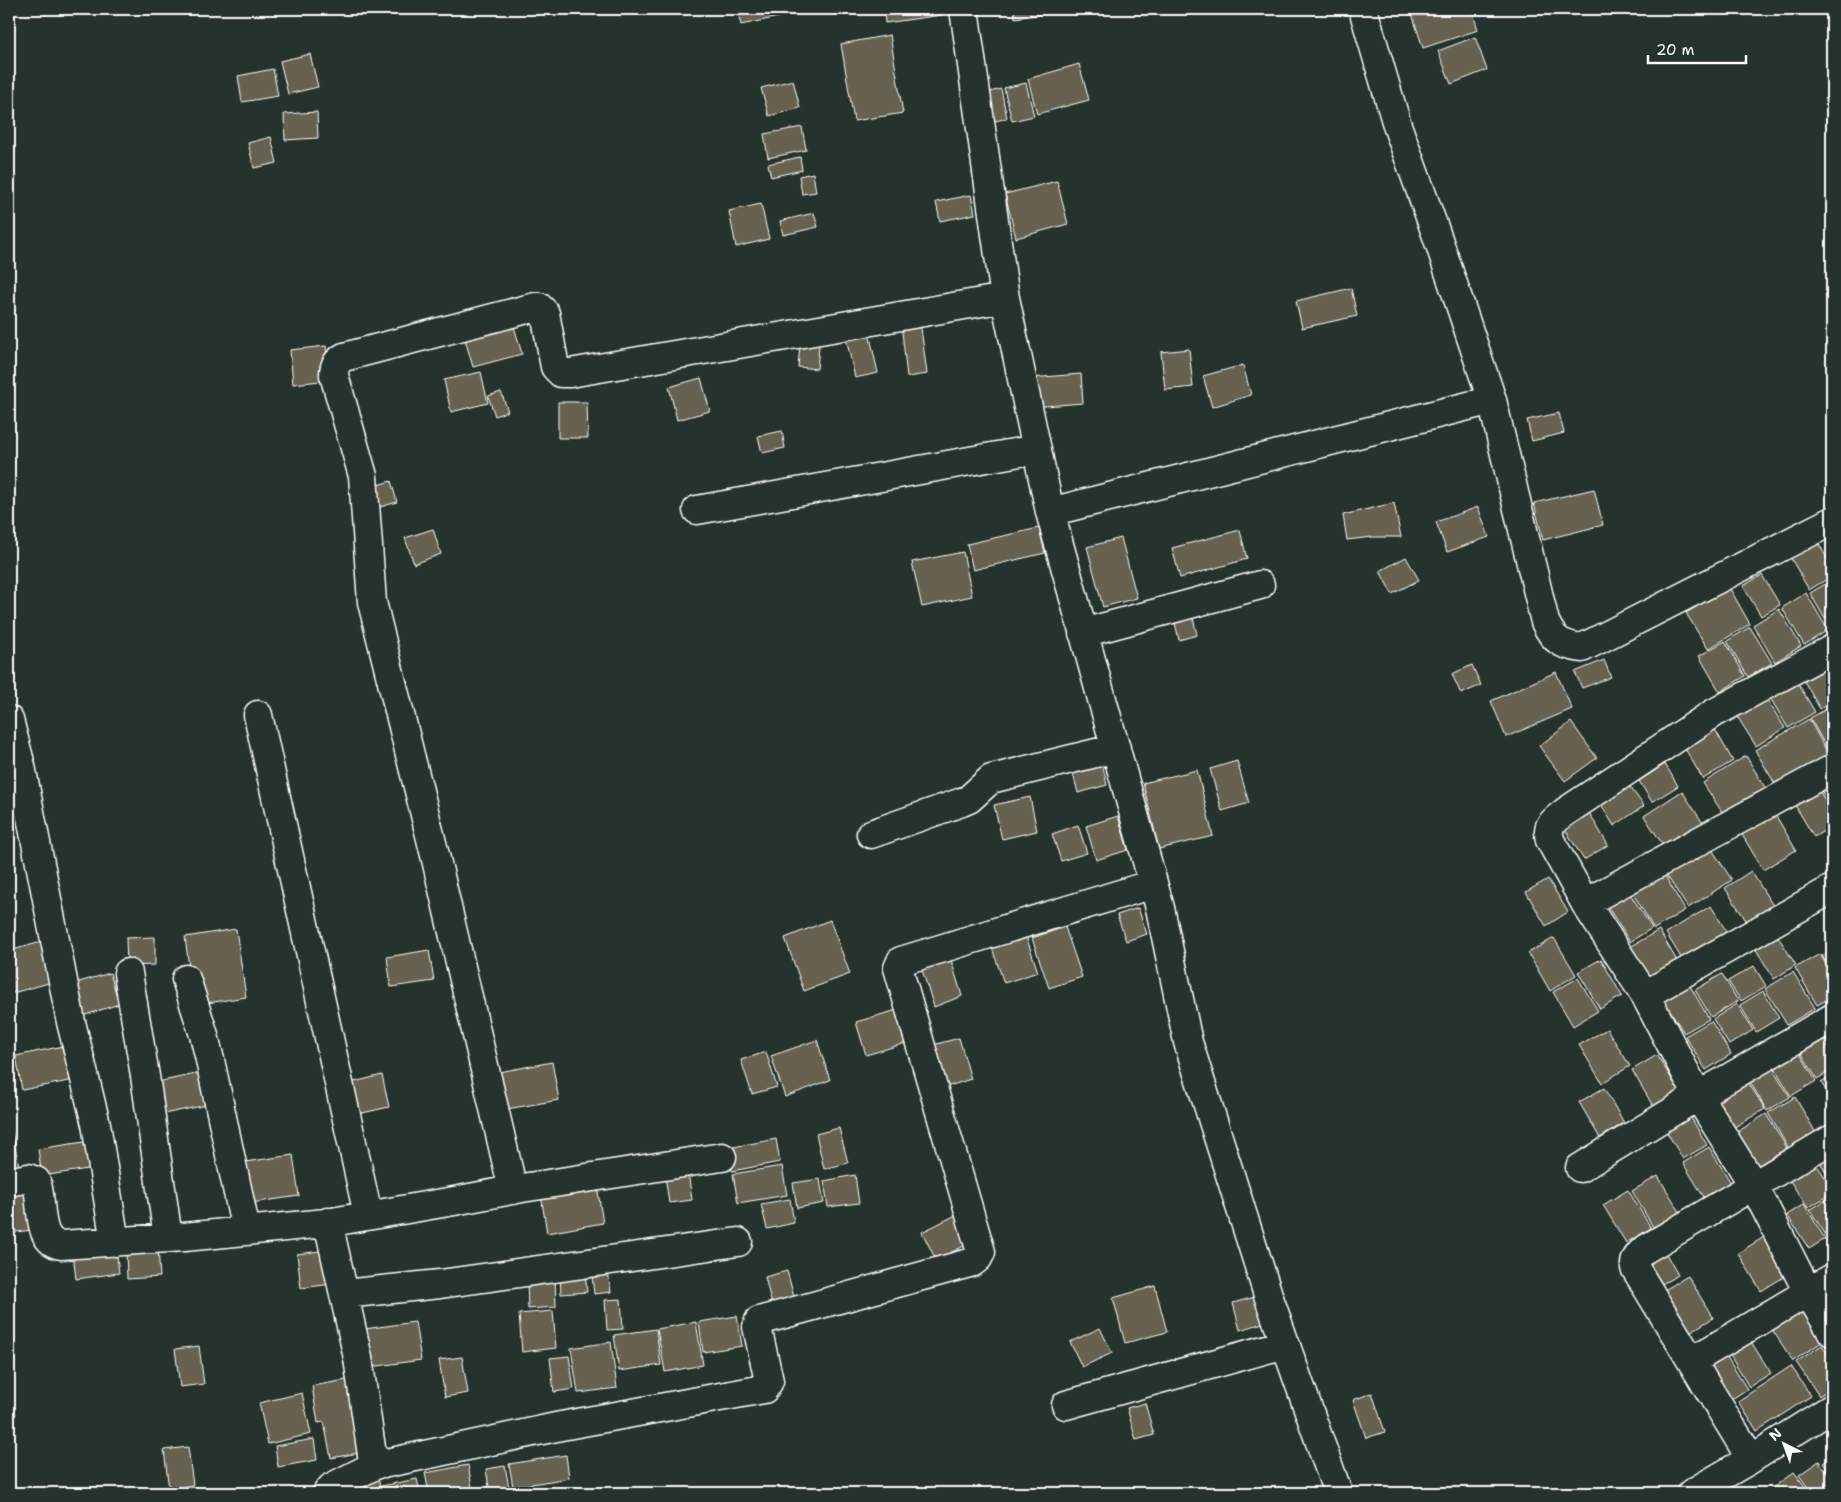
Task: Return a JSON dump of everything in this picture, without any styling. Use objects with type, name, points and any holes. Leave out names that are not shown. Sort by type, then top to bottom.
[{"type":"street","points":[[964,9],[1005,298],[1050,512],[1160,908],[1188,1042],[1269,1298],[1338,1493]]},
{"type":"street","points":[[1363,9],[1397,124],[1492,400],[1545,622],[1551,636],[1565,646],[1582,648],[1829,529]]},
{"type":"street","points":[[513,1190],[435,855],[372,602],[363,476],[334,375],[334,368],[338,361],[344,358],[535,307],[539,307],[545,313],[555,367],[562,373],[570,373],[1005,298]]},
{"type":"street","points":[[1050,512],[1492,400]]},
{"type":"street","points":[[698,510],[1037,449]]},
{"type":"street","points":[[1083,633],[1260,585]]},
{"type":"street","points":[[1832,649],[1714,714],[1565,812],[1551,823],[1548,831],[1550,840],[1585,903],[1644,994],[1698,1096],[1754,1186],[1808,1292],[1832,1332]]},
{"type":"street","points":[[258,715],[368,1215]]},
{"type":"street","points":[[9,720],[21,766],[71,1022],[96,1124],[115,1242]]},
{"type":"street","points":[[871,834],[969,799],[991,779],[1116,748]]},
{"type":"street","points":[[1585,903],[1832,769]]},
{"type":"street","points":[[327,1493],[332,1486],[379,1463],[561,1426],[760,1391],[767,1386],[768,1381],[757,1326],[759,1321],[973,1262],[981,1252],[980,1246],[898,968],[899,964],[908,958],[1153,884]]},
{"type":"street","points":[[1644,994],[1832,889]]},
{"type":"street","points":[[128,973],[168,1238]]},
{"type":"street","points":[[186,979],[210,1060],[246,1231]]},
{"type":"street","points":[[1580,1168],[1698,1096],[1832,1018]]},
{"type":"street","points":[[1751,1459],[1635,1268],[1634,1262],[1644,1250],[1832,1139]]},
{"type":"street","points":[[9,1182],[28,1178],[36,1181],[45,1234],[54,1244],[115,1242],[328,1222],[722,1156]]},
{"type":"street","points":[[328,1222],[360,1368],[372,1455],[379,1463]]},
{"type":"street","points":[[344,1294],[440,1284],[738,1242]]},
{"type":"street","points":[[1692,1361],[1832,1278]]},
{"type":"street","points":[[1066,1404],[1286,1344]]},
{"type":"street","points":[[1692,1492],[1751,1459],[1832,1408]]},
{"type":"building","points":[[737,9],[787,9],[788,15],[741,25]]},
{"type":"building","points":[[884,9],[941,9],[942,15],[885,23]]},
{"type":"building","points":[[1014,9],[1078,9],[1015,18]]},
{"type":"building","points":[[1427,9],[1472,9],[1478,30],[1423,48],[1412,14]]},
{"type":"building","points":[[890,35],[903,113],[854,121],[841,44]]},
{"type":"building","points":[[1475,37],[1487,70],[1451,84],[1438,51]]},
{"type":"building","points":[[310,54],[318,87],[288,94],[280,61]]},
{"type":"building","points":[[1079,64],[1089,100],[1037,114],[1028,79]]},
{"type":"building","points":[[273,69],[278,96],[242,102],[238,76]]},
{"type":"building","points":[[793,80],[800,108],[769,116],[761,88]]},
{"type":"building","points":[[1026,83],[1034,116],[1012,121],[1004,88]]},
{"type":"building","points":[[1001,89],[1007,118],[988,123],[982,94]]},
{"type":"building","points":[[317,112],[318,138],[285,140],[284,114]]},
{"type":"building","points":[[802,127],[806,150],[768,158],[764,134]]},
{"type":"building","points":[[271,137],[277,163],[254,168],[248,143]]},
{"type":"building","points":[[800,157],[802,170],[771,177],[768,164]]},
{"type":"building","points":[[813,173],[816,192],[802,194],[799,176]]},
{"type":"building","points":[[1057,181],[1068,224],[1016,238],[1005,194]]},
{"type":"building","points":[[971,195],[975,214],[940,221],[936,202]]},
{"type":"building","points":[[761,204],[769,239],[736,247],[729,211]]},
{"type":"building","points":[[814,213],[818,227],[783,235],[780,221]]},
{"type":"building","points":[[1351,288],[1357,316],[1302,328],[1296,301]]},
{"type":"building","points":[[511,316],[522,354],[473,367],[462,329]]},
{"type":"building","points":[[920,320],[927,374],[907,377],[901,322]]},
{"type":"building","points":[[868,328],[878,373],[855,378],[845,333]]},
{"type":"building","points":[[801,333],[820,335],[817,369],[798,367]]},
{"type":"building","points":[[326,346],[330,380],[293,384],[290,350]]},
{"type":"building","points":[[1189,349],[1193,387],[1165,390],[1161,352]]},
{"type":"building","points":[[1243,365],[1251,395],[1212,407],[1203,376]]},
{"type":"building","points":[[481,372],[488,403],[451,412],[444,380]]},
{"type":"building","points":[[1081,374],[1083,403],[1033,407],[1030,378]]},
{"type":"building","points":[[701,378],[710,411],[677,420],[669,387]]},
{"type":"building","points":[[501,392],[508,411],[495,416],[488,396]]},
{"type":"building","points":[[558,402],[587,402],[588,438],[558,438]]},
{"type":"building","points":[[1559,413],[1564,433],[1532,441],[1527,420]]},
{"type":"building","points":[[782,431],[785,448],[762,453],[758,436]]},
{"type":"building","points":[[391,481],[397,502],[377,508],[371,487]]},
{"type":"building","points":[[1594,489],[1603,525],[1543,540],[1534,503]]},
{"type":"building","points":[[1394,503],[1401,537],[1372,537],[1347,540],[1343,515]]},
{"type":"building","points":[[1478,507],[1489,537],[1447,552],[1436,522]]},
{"type":"building","points":[[1039,528],[1045,553],[973,570],[967,544]]},
{"type":"building","points":[[433,529],[441,554],[414,564],[405,538]]},
{"type":"building","points":[[1240,530],[1247,559],[1180,578],[1172,548]]},
{"type":"building","points":[[1815,537],[1832,567],[1832,576],[1809,590],[1788,553]]},
{"type":"building","points":[[1121,538],[1137,598],[1103,607],[1087,547]]},
{"type":"building","points":[[963,552],[972,596],[922,607],[912,562]]},
{"type":"building","points":[[1406,557],[1419,580],[1392,594],[1380,571]]},
{"type":"building","points":[[1762,575],[1780,605],[1761,616],[1743,586]]},
{"type":"building","points":[[1832,580],[1832,614],[1825,619],[1810,593]]},
{"type":"building","points":[[1729,587],[1750,624],[1708,649],[1686,613]]},
{"type":"building","points":[[1806,593],[1828,630],[1804,645],[1782,608]]},
{"type":"building","points":[[1191,609],[1197,635],[1179,640],[1173,614]]},
{"type":"building","points":[[1779,609],[1801,646],[1775,662],[1753,625]]},
{"type":"building","points":[[1750,627],[1772,663],[1748,677],[1727,641]]},
{"type":"building","points":[[1725,641],[1745,676],[1720,692],[1699,656]]},
{"type":"building","points":[[1832,656],[1832,702],[1820,709],[1800,674]]},
{"type":"building","points":[[1604,660],[1611,677],[1582,688],[1575,672]]},
{"type":"building","points":[[1472,665],[1481,685],[1461,694],[1452,674]]},
{"type":"building","points":[[1556,672],[1572,709],[1506,737],[1491,701]]},
{"type":"building","points":[[1793,675],[1815,712],[1788,728],[1766,691]]},
{"type":"building","points":[[1762,692],[1785,728],[1756,746],[1733,710]]},
{"type":"building","points":[[1832,706],[1832,758],[1810,718]]},
{"type":"building","points":[[1709,719],[1733,761],[1703,779],[1678,737]]},
{"type":"building","points":[[1809,719],[1832,761],[1781,794],[1755,750]]},
{"type":"building","points":[[1571,722],[1597,758],[1565,781],[1539,746]]},
{"type":"building","points":[[1746,756],[1772,799],[1728,821],[1703,783]]},
{"type":"building","points":[[1101,759],[1107,785],[1078,793],[1071,766]]},
{"type":"building","points":[[1237,761],[1249,803],[1222,811],[1210,769]]},
{"type":"building","points":[[1665,764],[1678,786],[1652,802],[1639,781]]},
{"type":"building","points":[[1197,770],[1213,836],[1159,849],[1143,783]]},
{"type":"building","points":[[1832,774],[1832,809],[1817,783]]},
{"type":"building","points":[[1622,776],[1644,806],[1614,826],[1596,796]]},
{"type":"building","points":[[1814,782],[1832,812],[1832,826],[1814,837],[1790,797]]},
{"type":"building","points":[[1682,791],[1708,831],[1670,856],[1644,816]]},
{"type":"building","points":[[1030,797],[1037,831],[1002,839],[994,805]]},
{"type":"building","points":[[1772,809],[1796,850],[1763,870],[1738,828]]},
{"type":"building","points":[[1588,811],[1608,845],[1584,860],[1563,826]]},
{"type":"building","points":[[1118,816],[1128,850],[1096,860],[1086,826]]},
{"type":"building","points":[[1078,825],[1087,853],[1061,861],[1052,834]]},
{"type":"building","points":[[1709,845],[1732,880],[1688,908],[1665,873]]},
{"type":"building","points":[[1661,869],[1685,910],[1654,929],[1630,888]]},
{"type":"building","points":[[1751,871],[1775,909],[1749,925],[1725,888]]},
{"type":"building","points":[[1548,879],[1568,912],[1546,926],[1526,892]]},
{"type":"building","points":[[1629,892],[1652,928],[1630,942],[1607,906]]},
{"type":"building","points":[[1711,906],[1731,939],[1686,966],[1666,933]]},
{"type":"building","points":[[1138,908],[1147,934],[1126,941],[1117,915]]},
{"type":"building","points":[[830,920],[850,974],[804,991],[785,938]]},
{"type":"building","points":[[1065,927],[1082,977],[1049,988],[1032,938]]},
{"type":"building","points":[[236,929],[246,997],[194,1005],[185,937]]},
{"type":"building","points":[[1659,930],[1680,966],[1651,983],[1630,947]]},
{"type":"building","points":[[1025,933],[1038,972],[1004,983],[991,945]]},
{"type":"building","points":[[1777,935],[1796,965],[1774,979],[1755,948]]},
{"type":"building","points":[[155,937],[155,965],[127,966],[126,938]]},
{"type":"building","points":[[1554,938],[1576,975],[1550,991],[1528,953]]},
{"type":"building","points":[[45,941],[56,981],[9,994],[9,951]]},
{"type":"building","points":[[429,950],[434,981],[391,987],[387,957]]},
{"type":"building","points":[[1832,950],[1832,972],[1822,956]]},
{"type":"building","points":[[1820,954],[1832,975],[1832,997],[1817,1005],[1795,968]]},
{"type":"building","points":[[1601,959],[1622,996],[1600,1009],[1578,972]]},
{"type":"building","points":[[951,960],[962,996],[934,1007],[922,970]]},
{"type":"building","points":[[1754,966],[1766,986],[1741,1001],[1728,981]]},
{"type":"building","points":[[1793,972],[1815,1008],[1787,1025],[1765,989]]},
{"type":"building","points":[[110,973],[119,1004],[82,1016],[72,984]]},
{"type":"building","points":[[1722,974],[1738,1001],[1711,1017],[1695,990]]},
{"type":"building","points":[[1578,978],[1598,1011],[1573,1026],[1553,992]]},
{"type":"building","points":[[1689,984],[1709,1019],[1684,1033],[1663,999]]},
{"type":"building","points":[[1763,991],[1779,1018],[1756,1032],[1740,1005]]},
{"type":"building","points":[[1737,1004],[1753,1030],[1729,1045],[1713,1019]]},
{"type":"building","points":[[897,1010],[906,1043],[866,1055],[856,1022]]},
{"type":"building","points":[[1711,1021],[1731,1054],[1706,1070],[1685,1036]]},
{"type":"building","points":[[1607,1029],[1630,1066],[1602,1083],[1579,1045]]},
{"type":"building","points":[[1832,1029],[1832,1050],[1823,1034]]},
{"type":"building","points":[[1822,1036],[1832,1054],[1832,1070],[1817,1079],[1799,1049]]},
{"type":"building","points":[[959,1038],[971,1079],[946,1087],[933,1045]]},
{"type":"building","points":[[817,1040],[830,1080],[785,1097],[771,1056]]},
{"type":"building","points":[[1794,1043],[1816,1081],[1791,1096],[1769,1058]]},
{"type":"building","points":[[68,1045],[74,1080],[22,1090],[16,1056]]},
{"type":"building","points":[[766,1052],[777,1087],[752,1094],[741,1060]]},
{"type":"building","points":[[1657,1055],[1679,1091],[1653,1106],[1632,1070]]},
{"type":"building","points":[[1767,1059],[1790,1097],[1767,1111],[1745,1073]]},
{"type":"building","points":[[552,1062],[559,1100],[501,1110],[494,1073]]},
{"type":"building","points":[[210,1071],[216,1103],[159,1115],[153,1083]]},
{"type":"building","points":[[1743,1074],[1765,1109],[1733,1128],[1712,1092]]},
{"type":"building","points":[[382,1075],[389,1107],[349,1116],[342,1085]]},
{"type":"building","points":[[1832,1075],[1832,1101],[1821,1082]]},
{"type":"building","points":[[1604,1088],[1624,1123],[1600,1138],[1579,1102]]},
{"type":"building","points":[[1795,1097],[1816,1133],[1789,1149],[1768,1113]]},
{"type":"building","points":[[1689,1114],[1707,1145],[1683,1159],[1665,1129]]},
{"type":"building","points":[[1766,1114],[1787,1148],[1757,1166],[1737,1132]]},
{"type":"building","points":[[9,1116],[20,1171],[9,1173]]},
{"type":"building","points":[[839,1128],[848,1163],[824,1169],[816,1134]]},
{"type":"building","points":[[776,1139],[780,1162],[732,1171],[728,1148]]},
{"type":"building","points":[[97,1140],[101,1167],[42,1176],[38,1149]]},
{"type":"building","points":[[1832,1141],[1832,1183],[1814,1151]]},
{"type":"building","points":[[1709,1147],[1731,1183],[1705,1199],[1683,1163]]},
{"type":"building","points":[[293,1155],[299,1196],[244,1204],[238,1163]]},
{"type":"building","points":[[1811,1156],[1832,1188],[1832,1193],[1808,1208],[1784,1172]]},
{"type":"building","points":[[782,1166],[787,1195],[738,1203],[733,1174]]},
{"type":"building","points":[[688,1172],[692,1200],[669,1203],[665,1175]]},
{"type":"building","points":[[855,1175],[859,1203],[828,1207],[824,1181]]},
{"type":"building","points":[[1658,1176],[1680,1212],[1653,1227],[1632,1191]]},
{"type":"building","points":[[820,1179],[824,1203],[797,1208],[793,1183]]},
{"type":"building","points":[[26,1184],[32,1230],[9,1233],[9,1186]]},
{"type":"building","points":[[597,1185],[603,1223],[547,1233],[541,1195]]},
{"type":"building","points":[[1628,1190],[1651,1228],[1626,1243],[1603,1205]]},
{"type":"building","points":[[1832,1196],[1832,1245],[1810,1210]]},
{"type":"building","points":[[790,1199],[794,1223],[767,1229],[761,1204]]},
{"type":"building","points":[[1804,1204],[1825,1239],[1809,1249],[1787,1215]]},
{"type":"building","points":[[958,1214],[972,1242],[936,1260],[922,1232]]},
{"type":"building","points":[[1764,1237],[1787,1275],[1761,1291],[1738,1253]]},
{"type":"building","points":[[1661,1245],[1678,1275],[1653,1289],[1636,1260]]},
{"type":"building","points":[[158,1247],[160,1277],[127,1279],[126,1248]]},
{"type":"building","points":[[116,1248],[119,1273],[76,1279],[73,1254]]},
{"type":"building","points":[[328,1250],[332,1284],[301,1288],[297,1254]]},
{"type":"building","points":[[607,1264],[611,1292],[594,1294],[591,1266]]},
{"type":"building","points":[[585,1271],[587,1292],[561,1294],[560,1273]]},
{"type":"building","points":[[787,1271],[797,1308],[774,1313],[765,1277]]},
{"type":"building","points":[[1688,1276],[1713,1318],[1682,1337],[1656,1295]]},
{"type":"building","points":[[555,1277],[556,1307],[528,1309],[527,1278]]},
{"type":"building","points":[[1155,1286],[1167,1332],[1125,1343],[1113,1298]]},
{"type":"building","points":[[1262,1295],[1270,1321],[1240,1330],[1233,1303]]},
{"type":"building","points":[[621,1299],[623,1329],[607,1330],[605,1300]]},
{"type":"building","points":[[1797,1303],[1822,1342],[1793,1361],[1767,1322]]},
{"type":"building","points":[[553,1311],[556,1348],[522,1352],[519,1314]]},
{"type":"building","points":[[737,1316],[742,1346],[703,1352],[699,1322]]},
{"type":"building","points":[[415,1322],[421,1360],[363,1368],[357,1330]]},
{"type":"building","points":[[696,1322],[703,1365],[665,1372],[657,1329]]},
{"type":"building","points":[[1100,1328],[1112,1353],[1082,1367],[1070,1342]]},
{"type":"building","points":[[656,1329],[661,1365],[619,1371],[614,1335]]},
{"type":"building","points":[[1746,1334],[1771,1373],[1749,1387],[1725,1347]]},
{"type":"building","points":[[611,1342],[617,1388],[578,1393],[571,1348]]},
{"type":"building","points":[[1822,1345],[1832,1361],[1832,1387],[1819,1396],[1796,1362]]},
{"type":"building","points":[[199,1346],[204,1384],[180,1387],[175,1349]]},
{"type":"building","points":[[1723,1351],[1747,1389],[1723,1405],[1698,1367]]},
{"type":"building","points":[[569,1356],[574,1389],[554,1392],[550,1358]]},
{"type":"building","points":[[462,1357],[468,1393],[445,1397],[439,1360]]},
{"type":"building","points":[[1791,1366],[1811,1396],[1757,1431],[1738,1401]]},
{"type":"building","points":[[352,1379],[364,1452],[331,1458],[324,1422],[318,1423],[312,1386]]},
{"type":"building","points":[[302,1393],[311,1434],[268,1444],[259,1403]]},
{"type":"building","points":[[1372,1393],[1385,1432],[1366,1438],[1353,1400]]},
{"type":"building","points":[[1145,1403],[1154,1435],[1136,1440],[1127,1408]]},
{"type":"building","points":[[314,1439],[317,1460],[278,1467],[275,1446]]},
{"type":"building","points":[[188,1447],[193,1485],[169,1489],[164,1450]]},
{"type":"building","points":[[566,1455],[569,1478],[513,1487],[509,1464]]},
{"type":"building","points":[[1832,1456],[1832,1475],[1823,1462]]},
{"type":"building","points":[[1819,1461],[1832,1479],[1832,1493],[1812,1493],[1799,1475]]},
{"type":"building","points":[[468,1465],[473,1493],[429,1493],[425,1473]]},
{"type":"building","points":[[505,1466],[510,1493],[490,1493],[486,1469]]},
{"type":"building","points":[[1794,1472],[1810,1493],[1772,1493],[1770,1490]]},
{"type":"building","points":[[378,1477],[381,1493],[350,1493],[348,1482]]},
{"type":"building","points":[[417,1479],[420,1493],[383,1493],[381,1486]]}]
